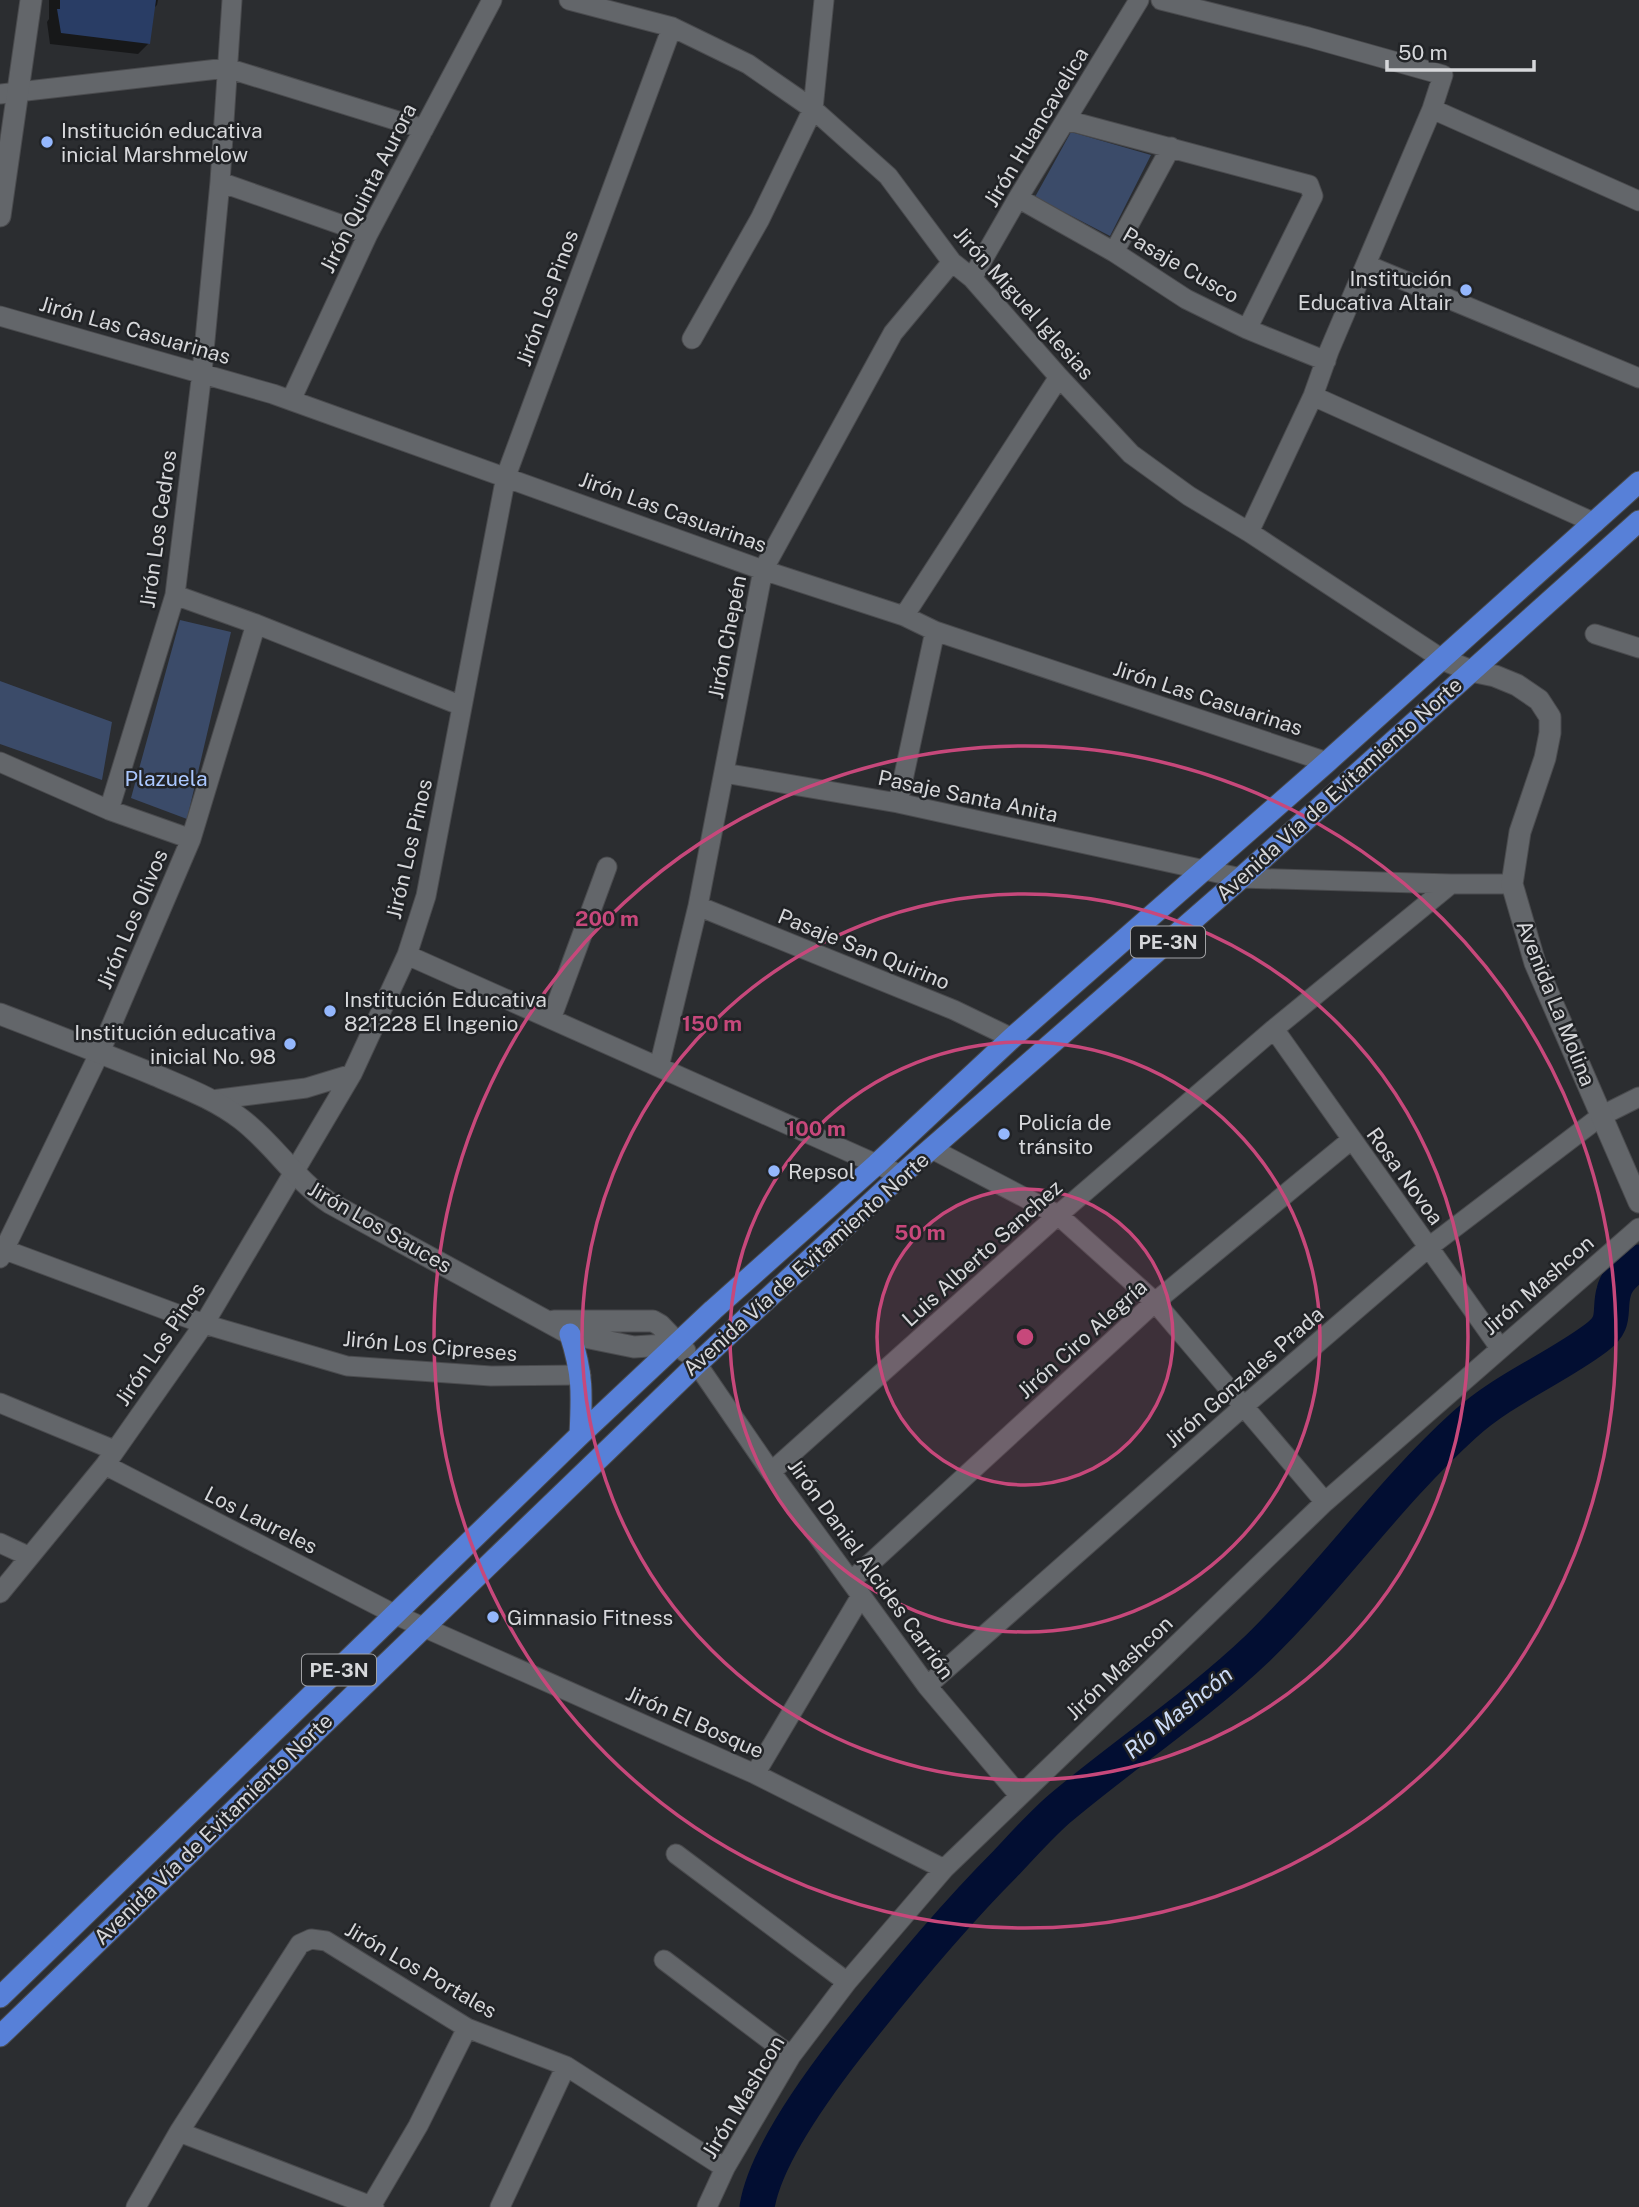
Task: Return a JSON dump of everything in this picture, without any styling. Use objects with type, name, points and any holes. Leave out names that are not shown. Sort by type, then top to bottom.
[{"type":"highway","name":"Avenida Vía de Evitamiento Norte","points":[[0,1997],[580,1435],[723,1301],[877,1164],[1012,1038],[1327,762],[1639,482]]},
{"type":"highway","name":"Avenida Vía de Evitamiento Norte","points":[[0,2036],[696,1364],[901,1175],[1241,878],[1639,521]]},
{"type":"highway","points":[[570,1334],[581,1376],[580,1435]]},
{"type":"highway","points":[[475,1537],[496,1555]]},
{"type":"street","points":[[0,216],[8,93],[31,0]]},
{"type":"street","name":"Jirón Los Cedros","points":[[109,810],[175,595],[202,372],[220,182],[232,0]]},
{"type":"street","name":"Jirón Quinta Aurora","points":[[291,400],[368,234],[492,0]]},
{"type":"street","name":"Jirón Miguel Iglesias","points":[[569,0],[672,27],[748,64],[813,109],[888,176],[952,262],[972,278],[1131,454],[1189,496],[1250,531],[1442,659]]},
{"type":"street","points":[[692,339],[760,219],[813,109],[824,0]]},
{"type":"street","name":"Jirón Huancavelica","points":[[972,278],[1139,0]]},
{"type":"street","points":[[1161,0],[1443,75],[1432,109],[1325,361],[1313,396],[1250,531]]},
{"type":"street","name":"Jirón Los Pinos","points":[[0,1593],[109,1457],[204,1324],[352,1074],[407,954],[426,896],[506,476],[672,27]]},
{"type":"street","points":[[8,93],[228,68],[424,130]]},
{"type":"street","points":[[1432,109],[1639,201]]},
{"type":"street","points":[[1066,120],[1309,185],[1313,196],[1247,329]]},
{"type":"street","points":[[1114,252],[1171,147]]},
{"type":"street","points":[[220,182],[368,234]]},
{"type":"street","name":"Pasaje Cusco","points":[[1018,198],[1114,252],[1186,299],[1247,329],[1325,361]]},
{"type":"street","name":"Jirón Chepén","points":[[659,1067],[698,906],[763,570],[893,333],[952,262]]},
{"type":"street","points":[[1367,265],[1639,379]]},
{"type":"street","name":"Jirón Las Casuarinas","points":[[0,316],[202,372],[291,400],[763,570],[904,616],[935,631],[1327,762]]},
{"type":"street","points":[[904,616],[1059,377]]},
{"type":"street","points":[[1313,396],[1595,523]]},
{"type":"street","points":[[175,595],[256,624],[462,706]]},
{"type":"street","name":"Jirón Los Olivos","points":[[1,1252],[100,1052],[191,839],[256,624]]},
{"type":"street","points":[[898,803],[935,631]]},
{"type":"street","points":[[1595,634],[1639,648]]},
{"type":"street","name":"Avenida La Molina","points":[[1442,659],[1517,685],[1539,700],[1550,717],[1545,758],[1520,832],[1512,884],[1535,963],[1639,1202]]},
{"type":"street","points":[[0,762],[109,810],[191,839]]},
{"type":"street","name":"Pasaje Santa Anita","points":[[724,773],[898,803],[1241,878],[1512,884]]},
{"type":"street","points":[[551,1019],[607,867]]},
{"type":"street","name":"Luis Alberto Sanchez","points":[[771,1472],[1058,1215],[1274,1029],[1451,884]]},
{"type":"street","name":"Pasaje San Quirino","points":[[698,906],[954,1010],[1012,1038]]},
{"type":"street","points":[[407,954],[901,1175]]},
{"type":"street","name":"Jirón Los Sauces","points":[[0,1014],[100,1052],[212,1100],[258,1133],[310,1190],[570,1334],[634,1348],[679,1344]]},
{"type":"street","name":"Rosa Novoa","points":[[1274,1029],[1500,1348]]},
{"type":"street","points":[[212,1100],[306,1088],[352,1074]]},
{"type":"street","name":"Jirón Gonzales Prada","points":[[927,1686],[1429,1247],[1601,1116],[1639,1097]]},
{"type":"street","name":"Jirón Ciro Alegría","points":[[755,1774],[856,1588],[1155,1302],[1351,1140]]},
{"type":"street","points":[[932,1149],[1058,1215],[1155,1302],[1325,1502]]},
{"type":"street","name":"Jirón Mashcon","points":[[707,2207],[725,2168],[791,2056],[847,1982],[944,1869],[1325,1502],[1639,1228]]},
{"type":"street","name":"Jirón Los Cipreses","points":[[1,1252],[204,1324],[348,1366],[477,1376],[581,1376]]},
{"type":"street","name":"Jirón Los Sauces","points":[[545,1321],[653,1321],[679,1344]]},
{"type":"street","points":[[679,1344],[696,1364]]},
{"type":"street","name":"Jirón Daniel Alcides Carrión","points":[[696,1364],[927,1686],[1019,1795]]},
{"type":"street","name":"Los Laureles","points":[[0,1403],[109,1457],[396,1615],[423,1626]]},
{"type":"street","points":[[0,1543],[28,1556]]},
{"type":"street","name":"Jirón El Bosque","points":[[423,1626],[755,1774],[944,1869]]},
{"type":"street","points":[[676,1854],[847,1982]]},
{"type":"street","name":"Jirón Los Portales","points":[[179,2132],[300,1944],[311,1939],[326,1941],[467,2028],[566,2066],[725,2168]]},
{"type":"street","points":[[664,1960],[791,2056]]},
{"type":"street","points":[[136,2207],[179,2132],[373,2206],[418,2126],[467,2028]]},
{"type":"street","points":[[500,2207],[566,2066]]},
{"type":"green space","points":[[1071,132],[1151,155],[1110,236],[1035,197]]},
{"type":"green space","name":"Plazuela","points":[[180,620],[231,632],[187,819],[131,798]]},
{"type":"green space","name":"Plazuela","points":[[0,681],[112,722],[102,780],[0,744]]},
{"type":"building","points":[[60,0],[156,0],[150,44],[61,33],[57,9],[60,9]]},
{"type":"waterway","name":"Río Mashcón","points":[[757,2207],[770,2167],[807,2102],[885,1999],[965,1906],[1058,1810],[1210,1690],[1258,1648],[1410,1479],[1464,1425],[1496,1400],[1603,1332],[1610,1321],[1612,1298],[1618,1282],[1639,1262]]},
{"type":"place","name":"Institución educativa inicial Marshmelow","points":[[47,142]]},
{"type":"place","name":"Institución Educativa Altair","points":[[1466,290]]},
{"type":"place","name":"Institución Educativa 821228 El Ingenio","points":[[330,1011]]},
{"type":"place","name":"Institución educativa inicial No. 98","points":[[290,1044]]},
{"type":"place","name":"Policía de tránsito","points":[[1004,1134]]},
{"type":"place","name":"Repsol","points":[[774,1171]]},
{"type":"place","name":"Gimnasio Fitness","points":[[493,1617]]}]
